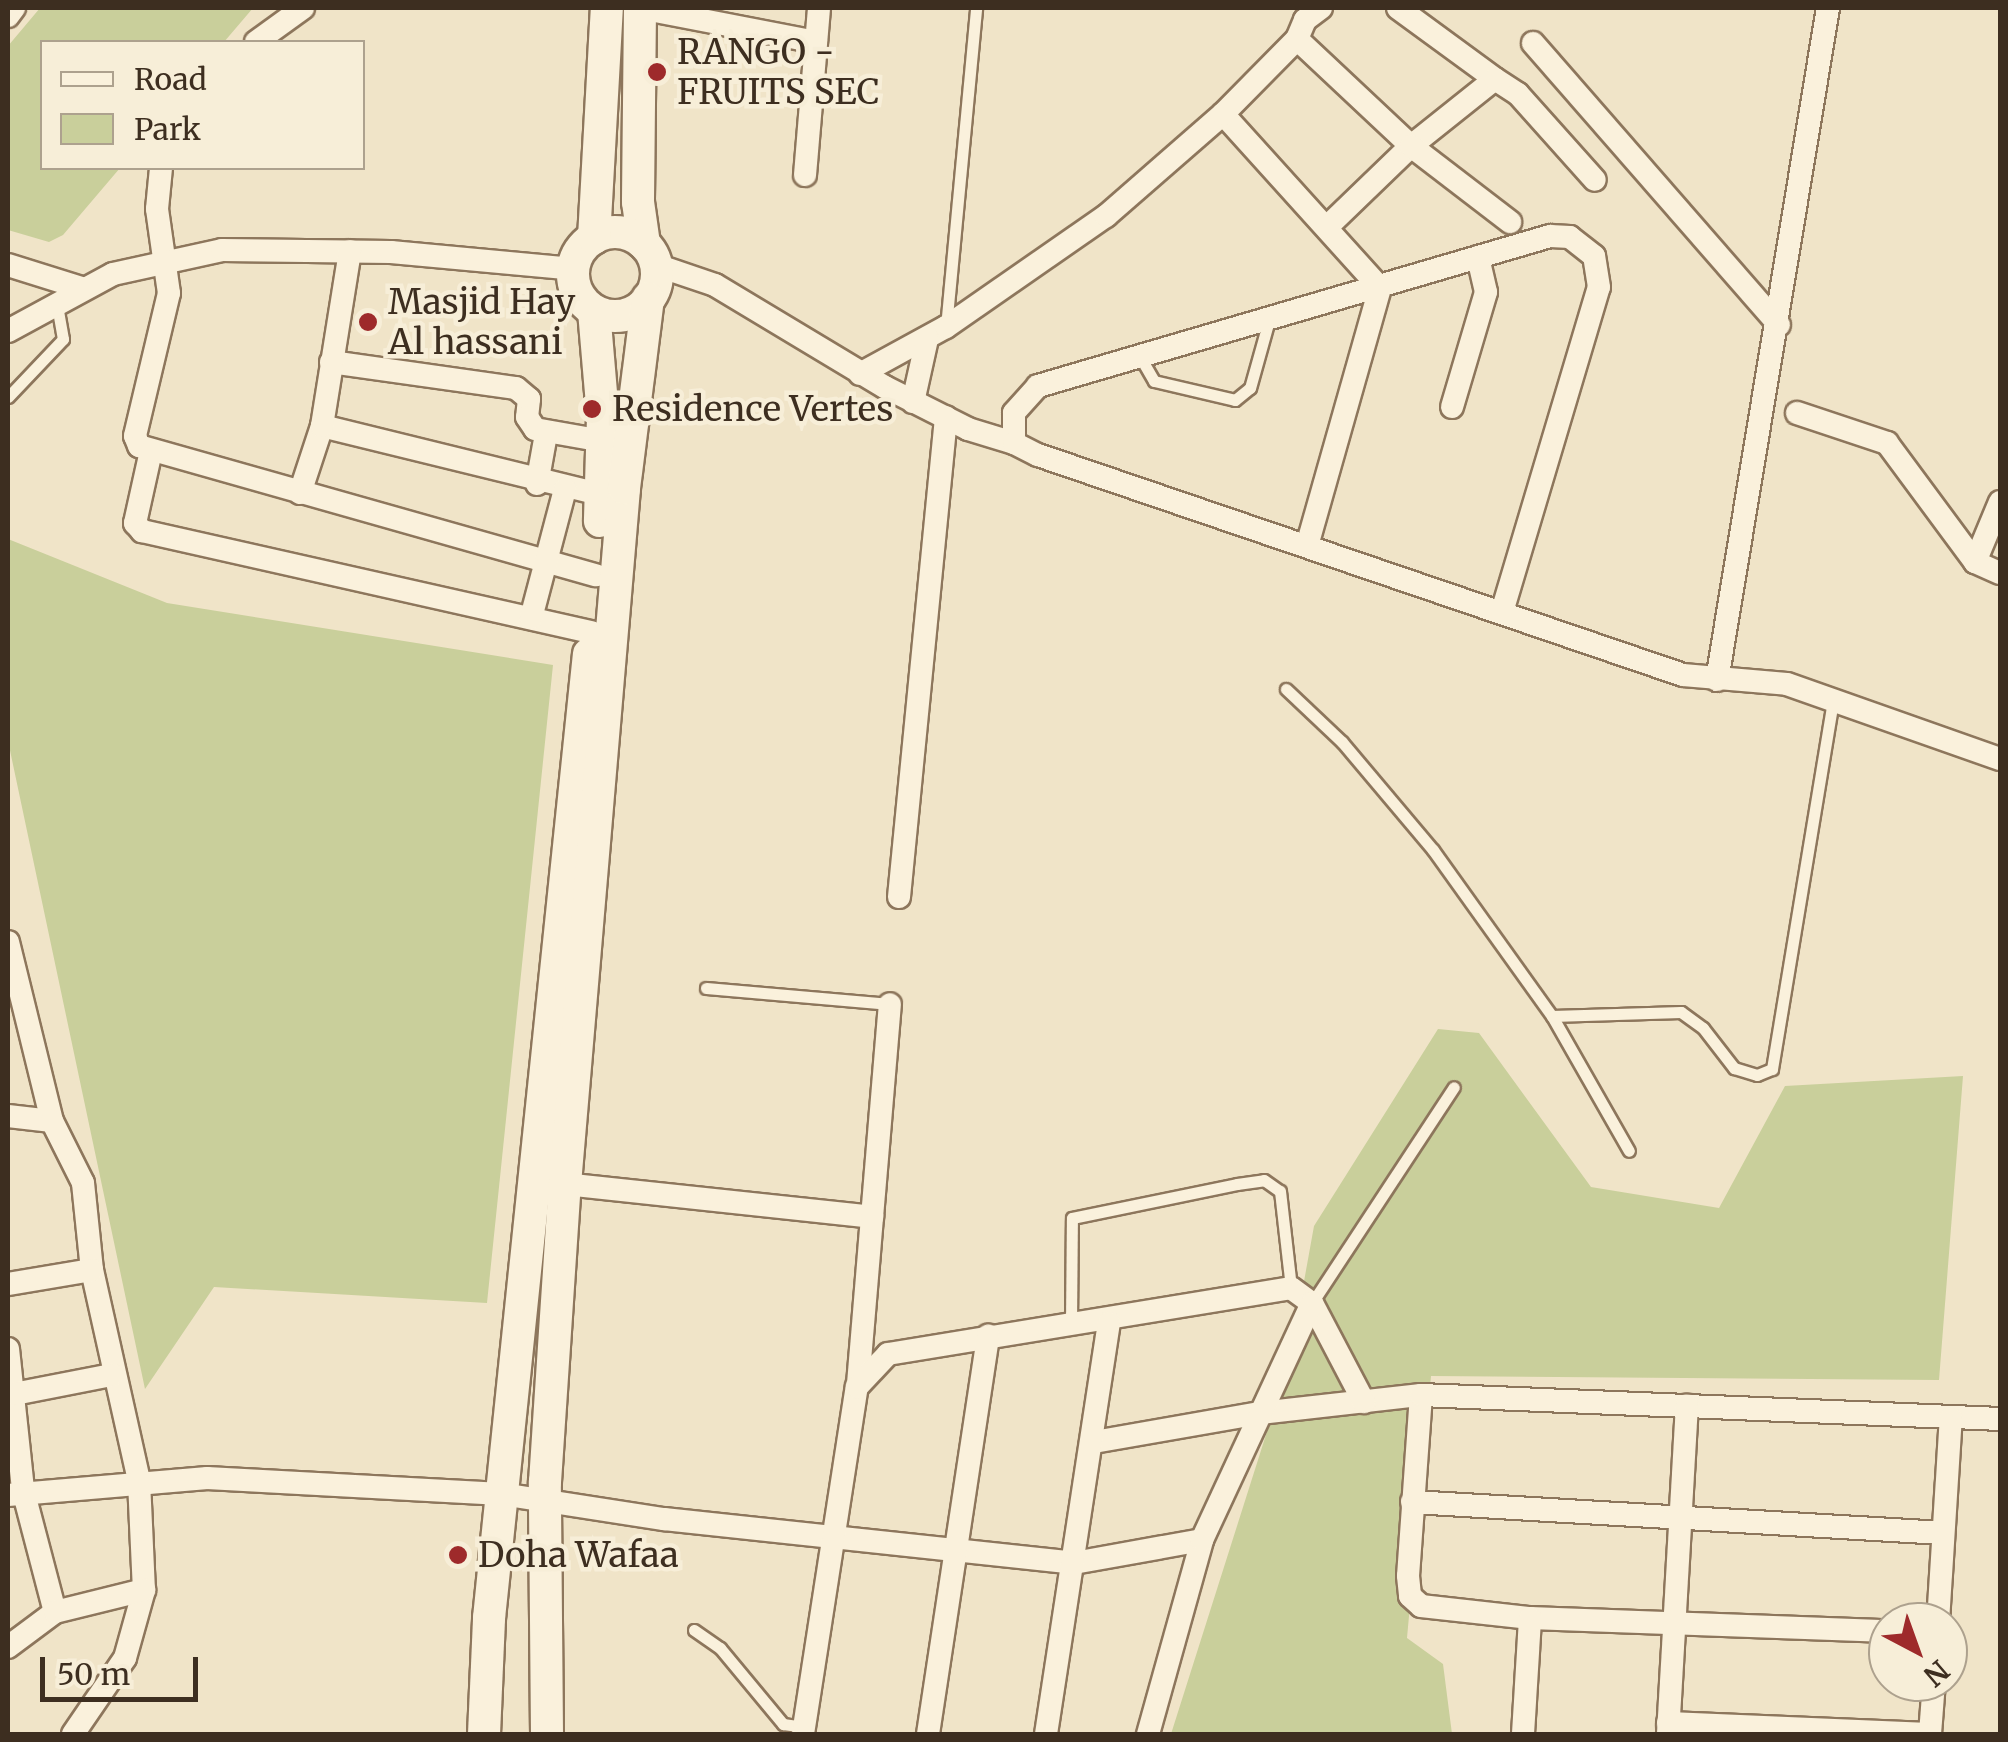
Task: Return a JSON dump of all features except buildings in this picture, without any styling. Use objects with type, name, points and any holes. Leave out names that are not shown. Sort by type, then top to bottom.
[{"type":"street","points":[[8,16],[14,8]]},
{"type":"street","points":[[261,36],[285,8]]},
{"type":"street","points":[[261,36],[303,8]]},
{"type":"street","points":[[607,8],[594,238],[573,269],[577,294],[594,311],[629,314],[648,300]]},
{"type":"street","points":[[547,1734],[546,1497],[565,1184],[624,488],[648,300],[650,255],[638,202],[640,8],[816,42]]},
{"type":"street","points":[[804,174],[819,8]]},
{"type":"street","points":[[860,374],[936,333],[1106,216],[1223,114],[1297,39],[1305,20],[1321,8]]},
{"type":"street","points":[[1398,8],[1518,94],[1595,180]]},
{"type":"street","points":[[1717,680],[1779,324],[1828,8]]},
{"type":"street","points":[[1297,39],[1411,146],[1510,222]]},
{"type":"street","points":[[1533,43],[1779,324]]},
{"type":"street","points":[[1328,227],[1411,146],[1495,80]]},
{"type":"street","points":[[1223,114],[1380,288]]},
{"type":"street","points":[[161,170],[157,209],[168,293],[134,436],[151,452],[596,575]]},
{"type":"street","points":[[594,238],[626,234],[650,255],[714,284],[860,374],[946,417],[1014,443],[1683,674],[1717,680],[1772,680],[2000,759]]},
{"type":"street","points":[[1014,443],[1011,421],[1030,390],[1560,235],[1587,247],[1600,276],[1502,612]]},
{"type":"street","points":[[8,331],[82,288],[166,258],[222,250],[350,251],[573,269]]},
{"type":"street","points":[[300,493],[322,426],[350,251]]},
{"type":"street","points":[[1452,407],[1486,292],[1478,257]]},
{"type":"street","points":[[8,265],[82,288]]},
{"type":"street","points":[[1308,543],[1380,288]]},
{"type":"street","points":[[484,1734],[502,1494],[603,495],[604,442],[594,311]]},
{"type":"street","points":[[913,402],[936,333]]},
{"type":"street","points":[[331,362],[516,388],[529,399],[531,426],[546,434],[604,442]]},
{"type":"street","points":[[1796,412],[1887,444],[1902,456],[1975,562],[2000,573]]},
{"type":"street","points":[[899,896],[946,417]]},
{"type":"street","points":[[322,426],[537,484],[603,495]]},
{"type":"street","points":[[537,484],[546,434]]},
{"type":"street","points":[[151,452],[134,523],[142,532],[592,632]]},
{"type":"street","points":[[532,618],[565,488]]},
{"type":"street","points":[[1975,562],[2000,502]]},
{"type":"street","points":[[8,942],[52,1121],[82,1183],[92,1270],[112,1375],[140,1481],[144,1590],[125,1658],[72,1734]]},
{"type":"street","points":[[804,1731],[858,1388],[890,1004]]},
{"type":"street","points":[[8,1116],[52,1121]]},
{"type":"street","points":[[565,1184],[872,1217]]},
{"type":"street","points":[[8,1284],[92,1270]]},
{"type":"street","points":[[858,1388],[888,1354],[988,1335],[1109,1323],[1292,1288],[1312,1302],[1364,1402]]},
{"type":"street","points":[[1148,1734],[1202,1540],[1312,1302]]},
{"type":"street","points":[[1046,1734],[1094,1442],[1109,1323]]},
{"type":"street","points":[[928,1734],[988,1335]]},
{"type":"street","points":[[55,1612],[15,1492],[10,1372],[112,1375]]},
{"type":"street","points":[[1094,1442],[1260,1414],[1421,1396],[2000,1419]]},
{"type":"street","points":[[1421,1396],[1408,1576],[1414,1601],[1446,1612],[1530,1618],[1868,1630]]},
{"type":"street","points":[[1687,1406],[1668,1729],[1930,1734],[1932,1702]]},
{"type":"street","points":[[1939,1602],[1951,1418]]},
{"type":"street","points":[[15,1492],[207,1478],[502,1494],[546,1497],[664,1520],[1074,1563],[1202,1540]]},
{"type":"street","points":[[1412,1502],[1944,1534]]},
{"type":"street","points":[[8,1647],[55,1612],[144,1590]]},
{"type":"street","points":[[1522,1734],[1530,1618]]},
{"type":"lane","points":[[936,333],[976,8]]},
{"type":"lane","points":[[8,396],[63,340],[56,300]]},
{"type":"lane","points":[[1139,356],[1154,381],[1235,400],[1250,388],[1270,318]]},
{"type":"lane","points":[[1286,690],[1342,742],[1433,850],[1552,1016],[1629,1151]]},
{"type":"lane","points":[[1552,1016],[1681,1012],[1704,1028],[1734,1068],[1757,1075],[1772,1069],[1833,700]]},
{"type":"lane","points":[[706,988],[890,1004]]},
{"type":"lane","points":[[1312,1302],[1454,1086]]},
{"type":"lane","points":[[1071,1326],[1072,1218],[1237,1184],[1264,1180],[1280,1192],[1292,1288]]},
{"type":"lane","points":[[694,1630],[720,1648],[783,1724],[804,1731]]},
{"type":"green space","points":[[40,8],[253,8],[226,40],[40,40],[40,170],[118,170],[63,235],[49,242],[8,230],[8,46]]},
{"type":"green space","points":[[8,539],[167,603],[553,665],[487,1303],[214,1287],[145,1389],[8,741]]},
{"type":"green space","points":[[1438,1029],[1479,1033],[1591,1187],[1719,1208],[1785,1086],[1963,1076],[1939,1380],[1431,1376],[1407,1638],[1443,1664],[1452,1734],[1171,1734],[1290,1359],[1314,1226]]},
{"type":"place","name":"RANGO - FRUITS SEC","points":[[657,72]]},
{"type":"place","name":"Masjid Hay Al hassani","points":[[368,322]]},
{"type":"place","name":"Residence Vertes","points":[[592,409]]},
{"type":"place","name":"Doha Wafaa","points":[[458,1555]]}]
